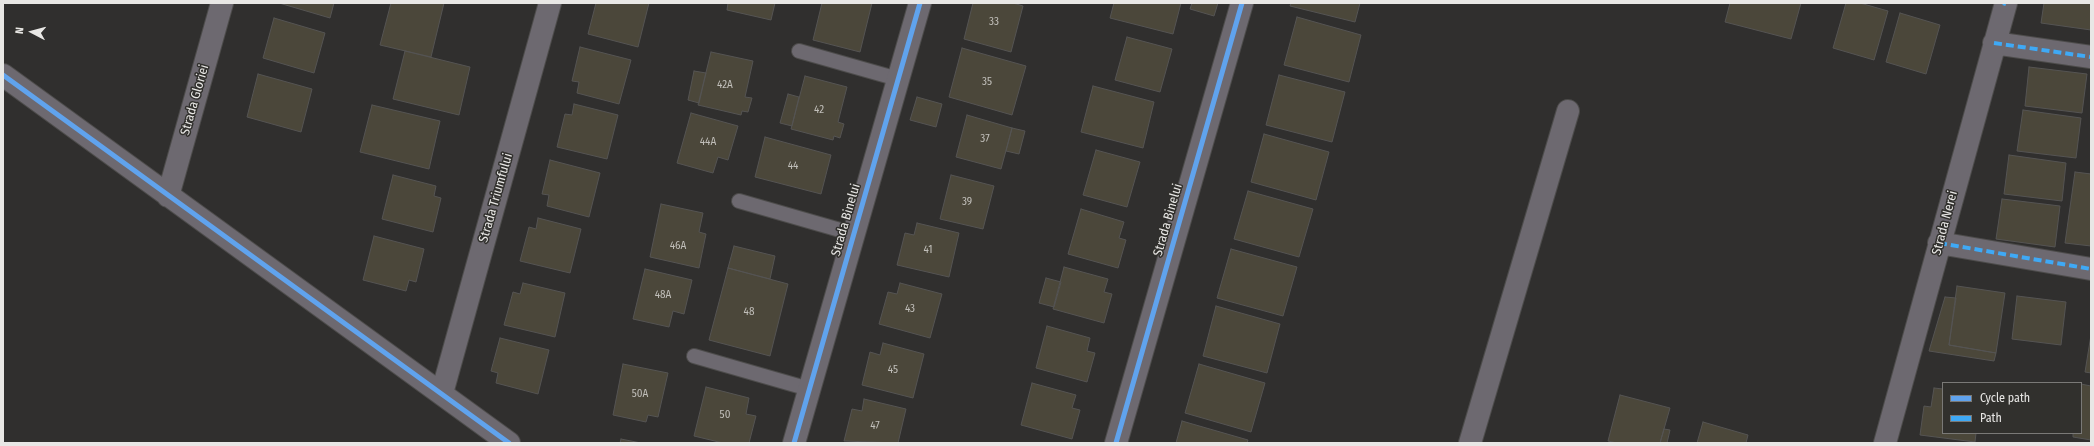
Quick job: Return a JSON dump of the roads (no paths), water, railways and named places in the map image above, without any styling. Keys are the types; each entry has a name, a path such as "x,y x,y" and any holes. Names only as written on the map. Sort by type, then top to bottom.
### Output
{"street":[{"name":"Strada Gloriei","path":"168,196 222,3"},
{"name":"Strada Triumfului","path":"442,393 550,3"},
{"name":"Strada Binelui","path":"794,443 920,3"},
{"name":"Strada Binelui","path":"1116,443 1242,3"},
{"name":"Strada Nerei","path":"1885,443 2005,3"},
{"path":"1994,43 2091,57"},
{"path":"3,75 442,393 508,443"},
{"path":"1470,443 1568,111"},
{"path":"1939,243 2091,269"}],"lane":[{"path":"799,51 898,79"},
{"name":"Strada Binelui","path":"739,201 854,234"},
{"path":"694,356 809,389"}]}
